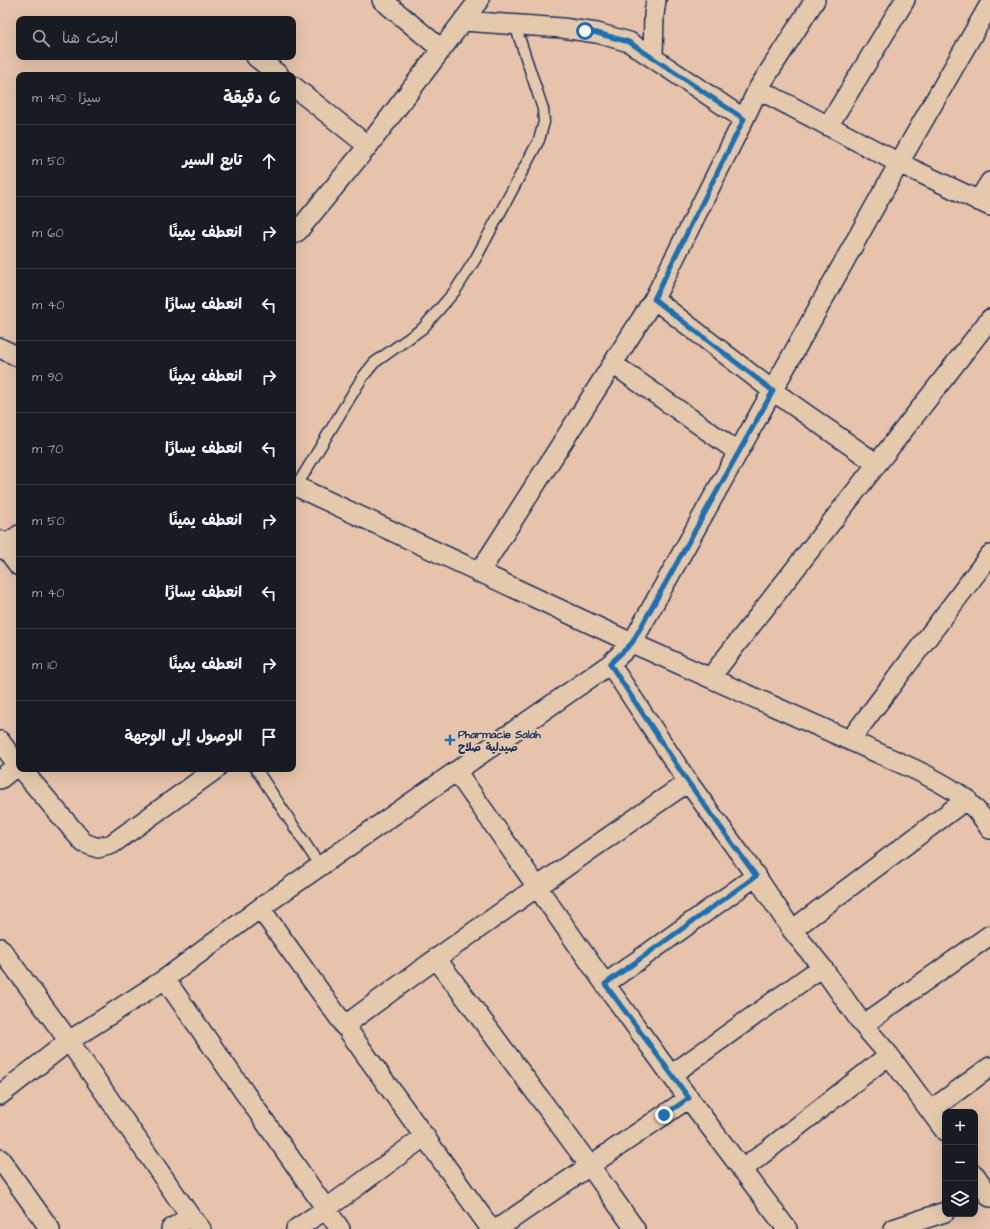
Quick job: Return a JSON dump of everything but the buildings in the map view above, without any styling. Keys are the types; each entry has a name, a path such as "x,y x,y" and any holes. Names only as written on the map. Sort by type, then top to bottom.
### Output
{"street":[{"path":"382,0 441,49"},
{"path":"296,232 368,146 480,0"},
{"path":"479,573 654,299 758,89 815,0"},
{"path":"828,126 905,0"},
{"path":"0,1095 69,1041 166,980 260,908 610,664 632,643 899,163 990,4"},
{"path":"653,58 658,5"},
{"path":"463,21 562,28 597,33 629,42 744,119"},
{"path":"260,60 275,72"},
{"path":"296,88 368,146"},
{"path":"758,89 899,163 984,204 990,182"},
{"path":"654,299 773,391 877,464"},
{"path":"710,678 990,319"},
{"path":"0,348 16,356"},
{"path":"613,364 738,452"},
{"path":"296,490 916,770 945,784 966,799 988,818"},
{"path":"6,542 16,560"},
{"path":"850,740 990,555"},
{"path":"610,664 688,782 756,876 792,930 822,967 863,1025 889,1055 942,1126"},
{"path":"0,740 16,762"},
{"path":"0,779 16,768"},
{"path":"456,771 605,984 671,1075 787,1229"},
{"path":"24,772 84,843 98,848 112,844 212,772"},
{"path":"344,1026 537,886 688,782"},
{"path":"792,930 966,799"},
{"path":"605,984 756,876"},
{"path":"260,908 491,1229"},
{"path":"863,1025 990,935"},
{"path":"0,948 69,1041 196,1222 171,1229"},
{"path":"436,958 635,1229"},
{"path":"671,1075 822,967"},
{"path":"166,980 340,1229"},
{"path":"742,1170 889,1055"},
{"path":"931,1110 990,1067"},
{"path":"497,1229 689,1098"},
{"path":"296,1229 326,1209 424,1136"},
{"path":"0,1158 50,1229"},
{"path":"978,1180 990,1198 978,1202"},
{"path":"893,1229 942,1213"}],"lane":[{"path":"296,486 362,378 374,363 423,328 455,291 476,258 538,140 544,122 543,109 515,25"},
{"path":"258,772 320,866"}],"place":[{"name":"Pharmacie Salah صيدلية صلاح","path":"450,740"}],"route":[{"path":"585,31 629,42 744,119 654,299 773,391 632,643 610,664 688,782 756,876 605,984 689,1098 664,1115"}]}
